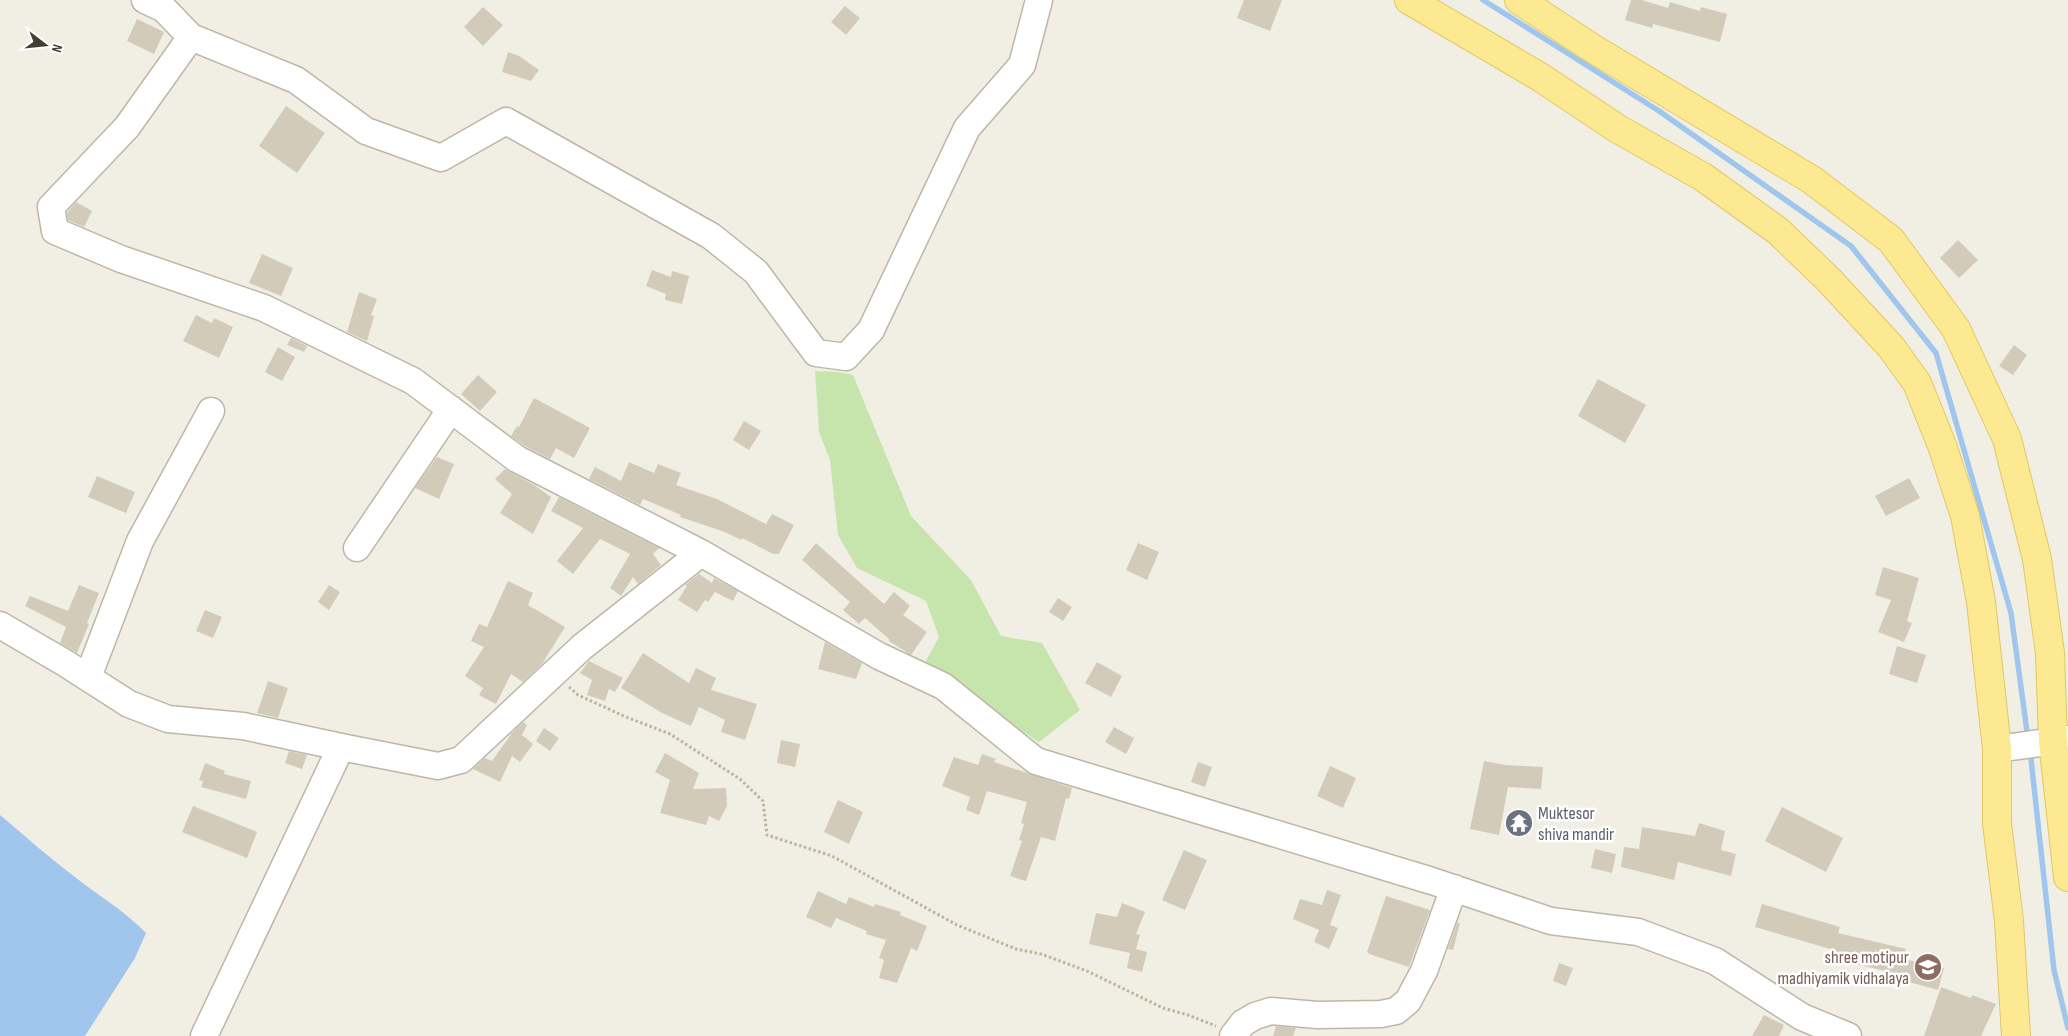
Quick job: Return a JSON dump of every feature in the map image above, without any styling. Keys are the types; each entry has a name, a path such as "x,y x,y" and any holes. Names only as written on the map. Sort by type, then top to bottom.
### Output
{"main road":[{"path":"1408,0 1540,77 1618,129 1703,176 1778,231 1828,279 1891,347 1917,382 1943,448 1965,516 2005,748 1997,823 2009,921 2016,1036"},
{"path":"1519,0 1592,48 1820,186 1891,240 1956,328 2007,439 2037,559 2050,653 2054,741 2068,877"}],"street":[{"path":"145,0 164,9 191,37 296,80 366,131 441,158 506,121 711,236 756,272 816,352 846,356 871,330 967,128 1022,65 1039,0"},
{"path":"191,37 127,126 51,206 55,231 121,259 264,308 413,381 517,458 701,553 880,656 943,686 1036,761 1454,888 1551,921 1638,932 1715,961 1802,1017 1848,1036"},
{"path":"357,548 451,409"},
{"path":"88,677 140,541 211,411"},
{"path":"0,625 88,677 128,704 168,719 242,726 438,766 461,760 582,647 701,553"},
{"path":"2005,748 2054,741"},
{"path":"204,1036 341,747"},
{"path":"1235,1034 1243,1023 1256,1016 1271,1012 1317,1015 1381,1014 1396,1011 1408,1001 1424,971 1454,888"}],"path":[{"path":"552,674 578,695 626,717 670,734 740,779 763,802 767,835 832,856 958,925 1016,949 1041,954 1087,972 1163,1008 1188,1015 1235,1034"}],"green space":[{"path":"815,371 853,375 911,516 971,580 1001,636 1042,643 1080,710 1039,742 975,700 921,670 939,637 926,601 857,568 838,535 830,460 819,432"}],"water":[{"path":"0,815 62,867 129,917 146,933 135,958 85,1036 0,1036"}],"building":[{"path":"1244,0 1282,0 1270,31 1237,18"},
{"path":"1631,0 1642,0 1668,8 1670,2 1700,11 1701,7 1727,14 1720,42 1653,24 1652,28 1625,20"},
{"path":"845,6 860,18 846,35 831,22"},
{"path":"483,7 503,25 483,46 464,27"},
{"path":"137,19 164,32 154,54 127,41"},
{"path":"508,52 519,56 539,70 531,81 502,72"},
{"path":"286,106 325,133 297,173 259,146"},
{"path":"76,202 92,211 84,227 68,220 67,213"},
{"path":"1958,240 1978,260 1959,278 1940,258"},
{"path":"262,254 293,268 281,296 249,283"},
{"path":"652,270 671,277 672,271 689,276 682,304 665,300 666,294 646,286"},
{"path":"359,292 377,299 371,315 374,316 367,341 347,332"},
{"path":"196,315 212,323 214,318 233,327 219,358 183,341"},
{"path":"291,338 307,346 304,352 287,345"},
{"path":"2014,345 2027,355 2013,375 1999,366"},
{"path":"278,347 295,357 282,381 265,372"},
{"path":"478,375 497,392 480,411 461,394"},
{"path":"1598,379 1646,405 1625,443 1578,416"},
{"path":"534,398 590,428 574,458 556,448 550,459 525,446 511,436 517,426 519,427"},
{"path":"744,421 761,431 749,450 733,440"},
{"path":"437,457 454,464 439,499 415,488"},
{"path":"629,462 654,473 658,464 681,473 676,485 717,499 766,524 772,514 794,525 779,554 773,554 742,538 741,540 725,532 680,517 681,515 643,499 640,505 589,479 595,467 621,481"},
{"path":"505,469 551,497 533,534 500,513 512,494 495,479"},
{"path":"97,476 135,492 126,513 88,497"},
{"path":"1909,478 1920,498 1886,516 1875,496"},
{"path":"559,497 659,548 653,554 661,565 638,584 633,577 621,596 610,588 630,554 600,539 573,574 557,561 583,528 551,511"},
{"path":"816,543 884,604 894,592 910,606 903,615 927,632 911,655 889,641 865,618 859,624 843,610 850,602 802,560"},
{"path":"1138,543 1159,552 1147,580 1126,570"},
{"path":"1883,567 1919,578 1907,621 1912,623 1904,642 1878,632 1891,600 1875,595"},
{"path":"699,574 712,583 714,578 738,591 733,601 715,592 708,602 705,600 697,612 678,600 687,586 685,585"},
{"path":"508,581 533,593 528,605 565,627 542,664 523,682 511,674 496,704 479,695 483,688 465,676 484,647 471,641 479,624 487,627"},
{"path":"79,585 99,593 77,653 60,643 66,627 25,606 30,596 68,611"},
{"path":"329,585 340,592 329,610 318,602"},
{"path":"1058,598 1072,607 1063,621 1049,612"},
{"path":"205,610 222,617 213,638 196,631"},
{"path":"825,642 862,663 856,679 818,669"},
{"path":"1897,646 1926,655 1917,683 1889,674"},
{"path":"643,653 689,683 696,668 716,678 711,690 757,704 745,740 721,732 725,720 699,707 691,726 662,713 621,688"},
{"path":"589,661 623,678 615,692 609,689 605,701 587,695 592,680 580,673"},
{"path":"1097,662 1122,676 1111,697 1085,683"},
{"path":"268,681 288,688 278,718 257,713"},
{"path":"523,722 527,725 522,735 533,744 520,762 512,756 500,782 473,769 485,758 492,761 512,733"},
{"path":"1114,727 1134,738 1126,754 1105,742"},
{"path":"544,728 559,738 550,751 536,741"},
{"path":"781,740 800,744 795,767 777,763"},
{"path":"289,751 307,755 302,769 285,763"},
{"path":"665,753 699,773 693,789 726,788 727,806 719,821 709,816 706,825 660,813 670,780 655,772"},
{"path":"982,754 996,759 994,762 1072,788 1069,799 1066,798 1055,841 1041,837 1026,881 1010,876 1022,841 1019,840 1024,824 1021,823 1027,802 987,791 979,815 966,810 970,797 942,786 954,757 978,765"},
{"path":"1484,761 1506,765 1543,767 1541,789 1508,787 1499,835 1470,829"},
{"path":"1198,762 1212,767 1205,787 1191,782"},
{"path":"205,763 225,771 224,774 251,781 246,799 201,787 203,781 199,780"},
{"path":"1330,766 1356,778 1343,808 1317,796"},
{"path":"838,800 863,812 849,844 824,832"},
{"path":"193,806 257,832 247,858 182,832"},
{"path":"1782,807 1843,838 1826,872 1765,841"},
{"path":"1699,823 1725,831 1721,850 1736,854 1731,876 1678,862 1674,880 1621,867 1624,847 1639,849 1642,827 1695,836"},
{"path":"1595,849 1616,854 1612,873 1591,868"},
{"path":"1184,850 1207,860 1185,910 1162,900"},
{"path":"1327,890 1341,895 1330,925 1338,928 1329,949 1314,942 1319,930 1293,919 1300,899 1322,905"},
{"path":"818,891 846,904 849,897 874,907 875,904 901,912 900,915 927,926 917,951 911,948 897,983 879,978 884,960 879,958 886,940 866,934 867,931 836,918 831,928 806,917"},
{"path":"1386,896 1430,910 1409,967 1367,952"},
{"path":"1122,903 1145,912 1136,934 1140,935 1136,949 1147,952 1142,972 1127,968 1130,953 1089,944 1096,913 1117,917"},
{"path":"1762,904 1840,927 1838,933 1906,949 1904,959 1944,968 1938,990 1909,982 1910,977 1835,959 1837,951 1755,927"},
{"path":"1457,923 1460,923 1453,950 1448,949"},
{"path":"1559,963 1573,968 1566,986 1553,981"},
{"path":"1941,987 1971,998 1972,995 1996,1004 1981,1036 1924,1036"},
{"path":"1764,1015 1784,1025 1779,1036 1752,1036"},
{"path":"1276,1026 1296,1028 1293,1036 1273,1036"}],"waterway":[{"path":"1483,0 1659,111 1851,246 1936,353 2011,613 2028,739"},
{"path":"2030,750 2054,970 2068,1028"}],"place":[{"name":"Muktesor shiva mandir","path":"1519,823"},
{"name":"shree motipur madhiyamik vidhalaya","path":"1928,967"}]}
